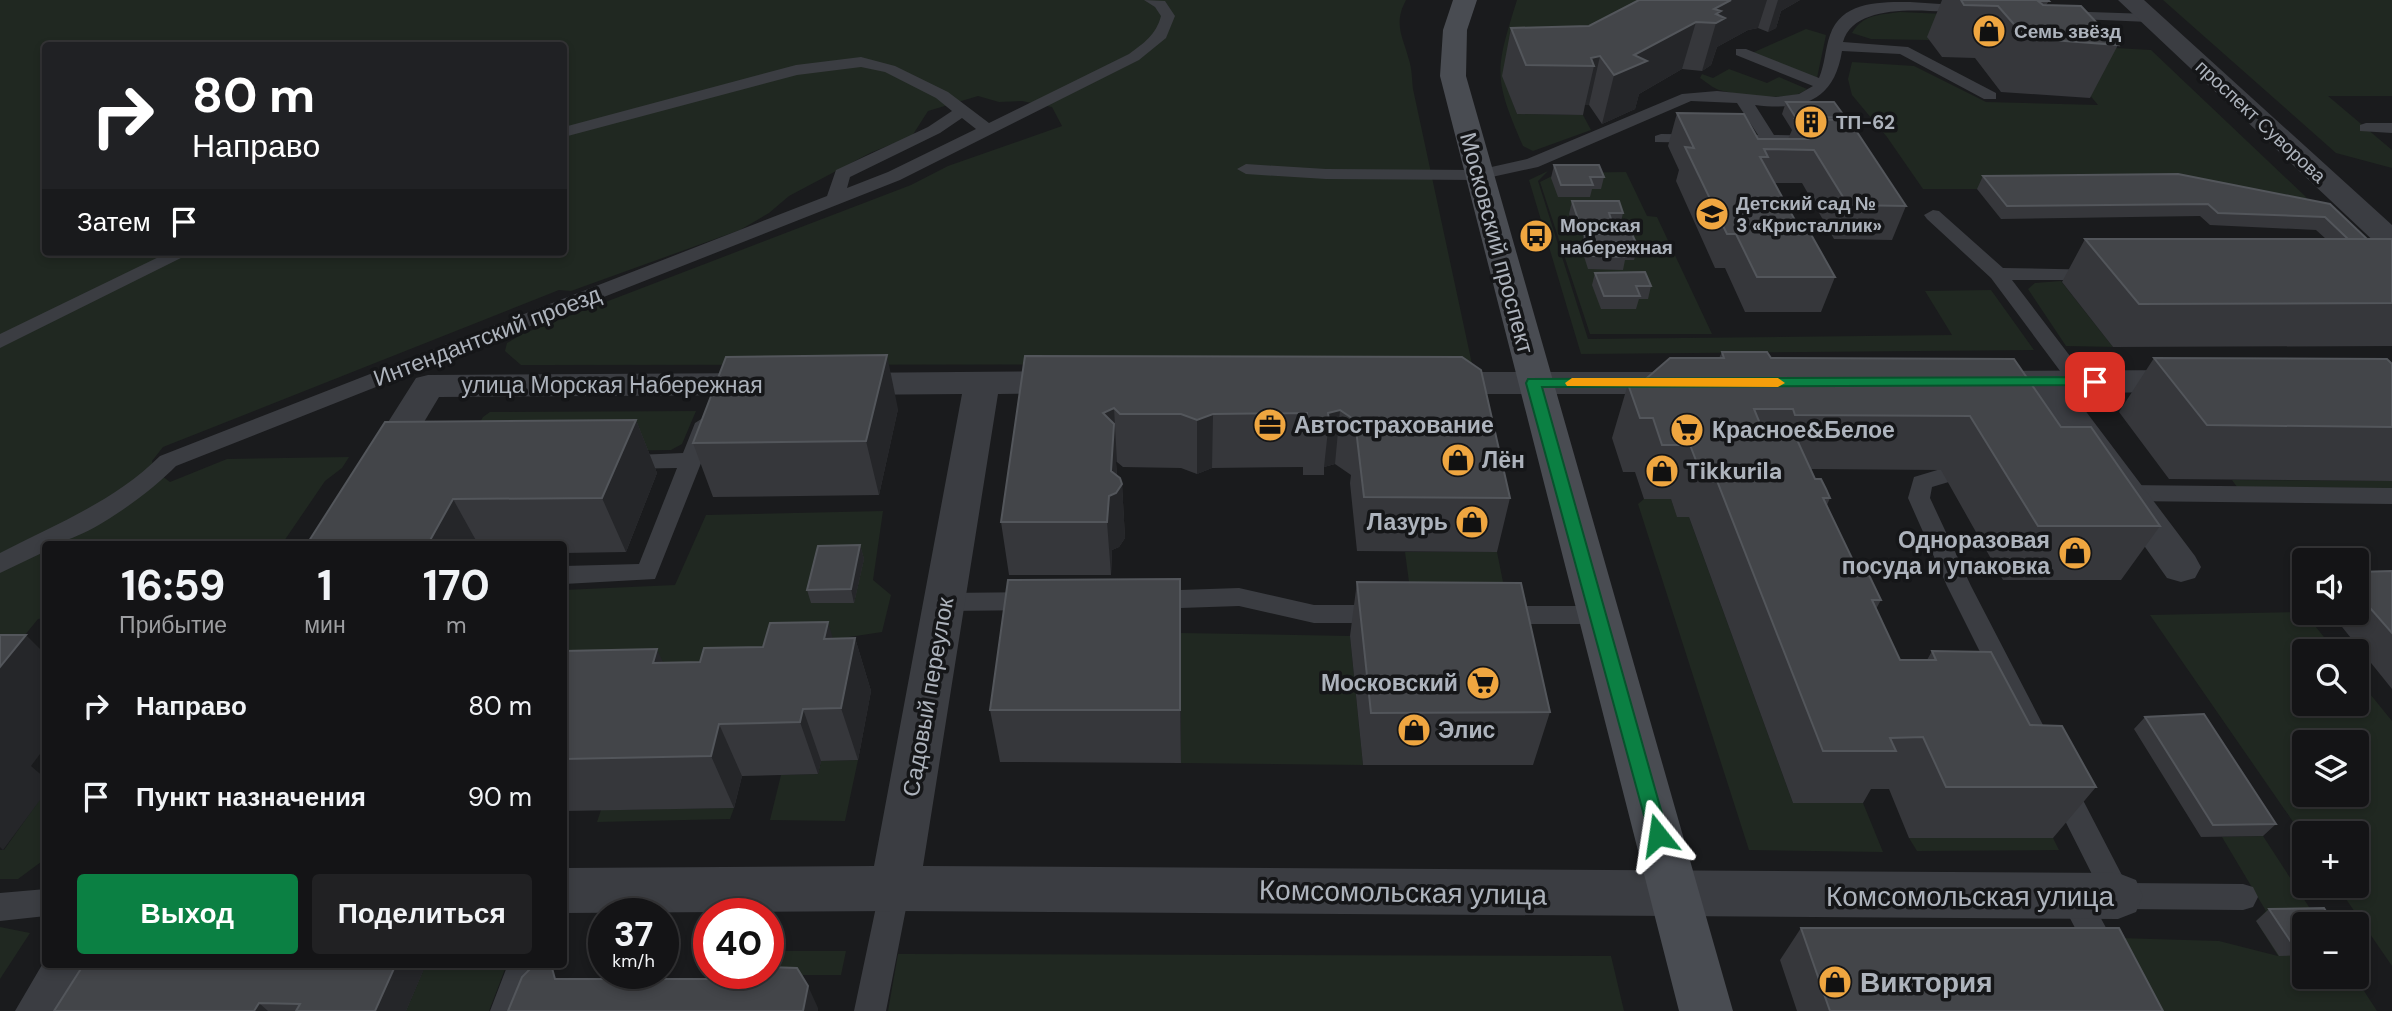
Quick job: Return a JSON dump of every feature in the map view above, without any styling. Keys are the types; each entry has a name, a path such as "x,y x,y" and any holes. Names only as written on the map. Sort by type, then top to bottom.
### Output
{"street":[{"name":"Московский проспект","path":"1465,0 1455,30 1453,76 1706,1011"},
{"name":"проспект Суворова","path":"2139,9 2392,241"},
{"path":"333,541 423,374"},
{"name":"улица Морская Набережная","path":"423,374 720,384 1111,382"},
{"path":"1951,382 2219,381"},
{"path":"2063,382 2109,480 2181,567"},
{"name":"Садовый переулок","path":"895,888 982,383"},
{"path":"1403,383 1719,383"},
{"name":"Комсомольская улица","path":"567,891 895,888 2096,896"},
{"path":"42,1011 69,968"}],"lane":[{"name":"Интендантский проезд","path":"43,541 127,496 154,477 168,461 423,374 894,176 985,128 1134,57 1159,39 1167,27 1168,16 1158,1"},
{"path":"1246,169 1326,174 1478,175 1532,163 1688,97 1708,93 1777,102 1804,98 1824,86 1833,68 1841,25 1854,13 1874,8 1986,11"},
{"path":"2041,14 2139,9"},
{"path":"1724,62 1759,43"},
{"path":"1835,46 1903,50 1990,96"},
{"path":"1741,52 1824,86"},
{"path":"567,131 796,70 861,62 890,69 942,95 985,128"},
{"path":"1742,98 1769,139"},
{"path":"835,200 842,174 934,130 963,111"},
{"path":"2366,128 2392,128"},
{"path":"1661,139 1831,140"},
{"path":"1933,215 1998,274 2063,382"},
{"path":"0,342 176,256"},
{"path":"1998,274 2122,274"},
{"path":"567,575 647,573 720,384"},
{"path":"595,462 692,460"},
{"path":"1944,476 1922,482 1919,498 2096,896 2104,947 2135,1011"},
{"path":"2109,480 2392,496"},
{"name":"Интендантский проезд","path":"0,564 42,542"},
{"path":"1127,601 1239,597 1314,614 1407,615"},
{"path":"944,602 1062,601"},
{"path":"1476,615 1597,615"},
{"name":"Садовый переулок","path":"870,1011 895,888"},
{"name":"Комсомольская улица","path":"2096,896 2242,897"},
{"path":"0,906 42,902"},
{"path":"506,1011 522,968"}],"shaded area":[{"path":"0,0 1406,0 1400,16 1400,30 1410,63 1413,89 1472,364 521,365 505,351 507,343 522,334 911,185 948,166 1062,126 1052,107 1022,101 999,102 978,96 928,111 912,136 870,153 789,196 769,213 740,230 571,291 559,290 163,447 152,461 154,470 170,482 227,459 349,457 342,468 325,481 284,541 42,541 42,618 38,619 11,652 0,652"},
{"path":"1517,0 1709,0 1503,76 1517,114 1583,115 1591,130 1533,151 1523,146 1502,88 1501,59"},
{"path":"2163,0 2392,0 2392,96 2328,96 2392,150 2392,168 2336,153"},
{"path":"1900,12 1966,15 1928,37 1929,40 1871,39 1852,33 1867,19"},
{"path":"1806,29 1826,35 1817,78 1752,53"},
{"path":"2115,48 2151,50 2305,196 2321,216 1977,189 1923,189 1887,137 1852,95 1848,79 1852,62 1914,66 1986,102 2098,105 2058,57"},
{"path":"1729,69 1767,83 1779,77 1807,89 1790,96 1751,96 1719,90 1700,78 1702,74 1713,78"},
{"path":"1548,171 1538,181 1588,339 1952,335 1925,291 1991,290 2034,350 1581,354 1529,180"},
{"path":"1626,172 1647,216 1657,217 1712,334 1590,334 1540,182 1558,173"},
{"path":"2061,281 2113,347 2066,346 2028,289 2035,283"},
{"path":"696,411 682,444 671,450 599,451 449,475 483,417 490,412"},
{"path":"2232,480 2392,481 2392,488 2237,487"},
{"path":"1644,499 1671,499 1677,516 1689,517 1793,803 1863,803 1883,852 1749,850 1638,504"},
{"path":"883,511 873,580 891,595 882,632 790,646 567,714 567,590 675,585 706,515"},
{"path":"1405,552 1497,552 1505,592 1411,597"},
{"path":"2292,612 2292,625 2314,625 2325,639 2292,639 2292,716 2369,716 2369,693 2392,721 2392,966 2369,933 2369,912 2355,912 2345,898 2369,898 2369,821 2293,821 2150,615"},
{"path":"1180,633 1350,636 1363,765 1181,763"},
{"path":"858,760 845,821 770,820 781,775 818,774 821,761"},
{"path":"42,796 42,861 18,879 0,879 0,850 4,850"},
{"path":"734,808 730,819 597,822 601,810"},
{"path":"2263,836 2292,881 2292,898 2303,898 2312,912 2292,912 2292,989 2363,989 2377,1011 2155,1011 2119,938 2219,941 2278,956 2256,921 2266,911 2222,837"},
{"path":"1909,838 2053,838 2059,850 1917,851"},
{"path":"0,927 30,933 0,979"},
{"path":"784,951 846,951 841,975 784,975"},
{"path":"898,954 1611,956 1624,1011 888,1011"},
{"path":"424,968 505,968 489,1011 406,1011"}],"building":[{"path":"1639,0 1731,0 1714,9 1721,11 1716,14 1725,18 1716,23 1696,22 1634,55 1647,61 1614,75 1600,56 1591,58 1594,66 1526,65 1511,28 1589,26"},
{"path":"1961,0 2048,0 2038,1 2043,5 2081,6 2118,45 2026,38 1998,6 1964,5"},
{"path":"1786,102 1834,102 1845,117 1796,118"},
{"path":"1677,113 1744,114 1758,139 1808,139 1795,119 1849,120 1906,206 1848,205 1814,150 1764,149 1768,157 1760,157 1796,222 1804,222 1835,277 1757,277 1736,234 1727,234 1685,147 1694,148"},
{"path":"1554,165 1599,165 1604,177 1590,177 1593,185 1561,185"},
{"path":"2178,174 2330,204 2367,239 2348,239 2325,217 2218,213 2208,204 2007,206 1983,176"},
{"path":"1572,201 1619,201 1623,213 1609,213 1612,222 1579,222"},
{"path":"1584,234 1632,234 1638,247 1623,248 1626,257 1592,256"},
{"path":"2085,239 2392,239 2392,303 2139,304"},
{"path":"1645,272 1651,286 1636,286 1640,296 1604,296 1595,273"},
{"path":"1722,352 1767,352 1771,358 2014,359 2061,427 2091,427 2160,526 2038,526 1970,416 1795,415 1793,409 1754,409 1763,431 1793,431 1815,479 1821,479 1830,498 1823,498 1860,575 1869,575 1881,600 1872,600 1900,660 1936,660 1932,651 1991,652 2030,725 2062,726 2096,787 1946,787 1923,737 1890,738 1896,751 1823,751 1710,463 1697,463 1690,445 1662,445 1653,418 1640,418 1628,384 1640,384 1670,358 1724,358"},
{"path":"887,355 866,441 693,443 726,357"},
{"path":"1025,356 1462,357 1481,370 1510,498 1364,497 1356,429 1362,425 1340,410 1328,413 1329,421 1307,421 1307,413 1213,414 1197,420 1181,414 1120,414 1114,408 1103,413 1114,424 1111,471 1120,478 1122,484 1116,493 1109,496 1107,522 1001,522"},
{"path":"2154,358 2387,359 2392,364 2392,427 2207,425"},
{"path":"636,420 602,498 453,499 430,541 309,541 385,422"},
{"path":"860,545 851,589 807,590 818,546"},
{"path":"2392,571 2392,633 2369,607 2369,572"},
{"path":"1180,579 1180,710 990,710 1008,580"},
{"path":"1357,582 1521,583 1550,712 1371,713"},
{"path":"828,622 824,639 855,638 841,708 803,709 800,722 719,724 711,756 567,759 567,651 657,649 653,663 700,662 704,648 763,647 770,623"},
{"path":"0,635 26,635 0,667"},
{"path":"2204,714 2276,824 2213,825 2145,717"},
{"path":"2324,908 2326,912 2292,912 2292,944 2269,909"},
{"path":"1801,928 2119,928 2163,1011 1830,1011"},
{"path":"81,968 394,968 375,1011 296,1011 300,1004 259,1003 254,1011 54,1011"},
{"path":"552,968 555,979 588,979 588,989 679,989 679,979 693,979 693,989 784,989 784,968 797,968 808,986 803,1011 508,1011 522,977 530,969"}],"slow traffic":[{"path":"1572,383 1778,383"}],"place":[{"name":"Семь звёзд","path":"1989,31"},
{"name":"ТП-62","path":"1811,122"},
{"name":"Детский сад № 3 «Кристаллик»","path":"1712,214"},
{"name":"Морская набережная","path":"1536,236"},
{"name":"Автострахование","path":"1270,425"},
{"name":"Красное&Белое","path":"1687,430"},
{"name":"Лён","path":"1458,460"},
{"name":"Tikkurila","path":"1662,471"},
{"name":"Лазурь","path":"1472,522"},
{"name":"Одноразовая посуда и упаковка","path":"2075,553"},
{"name":"Московский","path":"1483,683"},
{"name":"Элис","path":"1414,730"},
{"name":"Виктория","path":"1835,982"}],"route":[{"path":"1658,835 1534,383 2095,382"}]}
